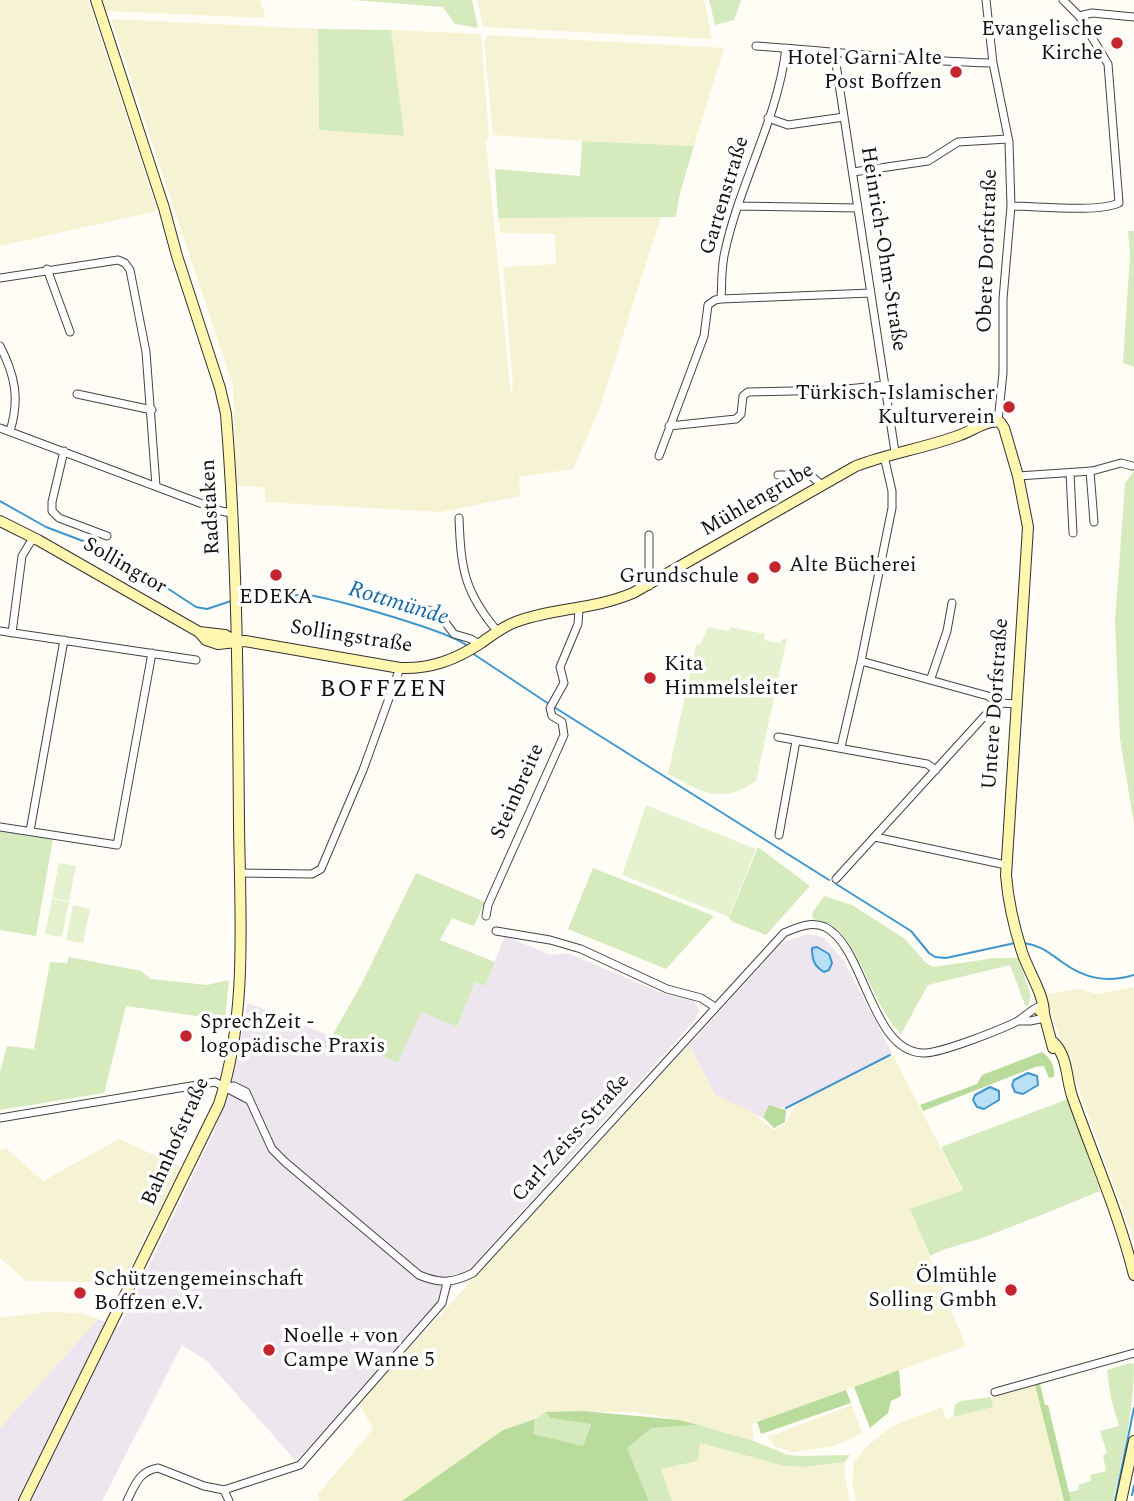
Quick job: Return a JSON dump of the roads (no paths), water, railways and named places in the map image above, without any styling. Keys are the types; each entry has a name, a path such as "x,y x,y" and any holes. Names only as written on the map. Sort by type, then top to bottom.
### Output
{"main road":[{"name":"Radstaken","path":"96,0 226,414 237,642"},
{"name":"Mühlengrube","path":"532,617 617,600 649,586 856,466 1000,422"},
{"name":"Untere Dorfstraße","path":"1000,422 1018,476 1028,527 1006,866 1011,909 1034,985 1033,992 1053,1042 1059,1047 1064,1059 1066,1078 1113,1207 1134,1275"},
{"name":"Sollingtor","path":"0,519 22,527 32,537 199,632 206,640 228,645 237,642"},
{"path":"212,633 230,623 236,604"},
{"name":"Sollingstraße","path":"237,642 400,668 432,667 473,648 512,623 532,617"},
{"name":"Sollingtor","path":"199,632 229,636 237,642"},
{"name":"Bahnhofstraße","path":"24,1501 207,1131 224,1087 237,1026 240,961 237,642"},
{"path":"1121,1501 1134,1441"}],"street":[{"name":"Obere Dorfstraße","path":"986,0 993,64 1008,139 1011,206 1003,299 1000,422"},
{"path":"1011,206 1083,208 1119,203 1108,64 1079,16 1063,0"},
{"path":"1079,16 1092,13 1134,17"},
{"path":"756,46 993,64"},
{"name":"Gartenstraße","path":"659,456 704,336 708,305 721,299 725,251 784,70 786,48"},
{"name":"Heinrich-Ohm-Straße","path":"834,51 885,385 892,491 892,508 841,747"},
{"path":"768,118 788,125 844,117"},
{"path":"853,172 928,161 958,142 1008,139"},
{"path":"738,206 858,208"},
{"path":"0,278 118,260 125,263 130,270 146,352 156,486"},
{"path":"47,269 70,332"},
{"path":"721,299 871,293"},
{"path":"0,346 11,366 17,391 16,412 10,431"},
{"path":"669,426 736,419 741,414 743,396 748,392 838,390 885,385"},
{"path":"77,394 152,410"},
{"path":"0,428 231,513"},
{"path":"64,451 52,511 60,518 107,536"},
{"path":"1018,476 1090,471 1121,463 1132,466"},
{"path":"1090,471 1094,522"},
{"path":"1070,473 1073,533"},
{"path":"778,475 810,475 823,486"},
{"path":"459,518 464,574 474,601 498,632"},
{"path":"649,535 649,586"},
{"path":"12,633 23,556 32,537"},
{"path":"394,600 432,611 454,634 471,639 473,648"},
{"path":"931,678 947,631 952,603"},
{"name":"Steinbreite","path":"486,916 488,905 564,735 562,722 552,716 551,705 564,683 560,667 578,624 579,609"},
{"path":"0,631 196,660"},
{"path":"30,831 64,640"},
{"path":"0,827 117,845 152,653"},
{"path":"861,661 931,678 988,696 999,703 1017,704"},
{"path":"239,873 312,874 321,869 363,770 400,668"},
{"path":"836,879 999,703"},
{"path":"778,737 927,764 936,770"},
{"path":"779,835 796,741"},
{"path":"875,837 1006,866"},
{"name":"Carl-Zeiss-Straße","path":"447,1283 472,1273 784,933 799,927 817,925 825,927 837,936 885,1027 896,1041 907,1049 933,1052 1019,1021"},
{"path":"496,932 550,940 581,949 667,989 701,998 715,1007"},
{"path":"1019,1021 1030,1021 1042,1013"},
{"path":"1019,1021 1026,1014 1042,1013"},
{"path":"0,1118 215,1082 249,1100 272,1149 285,1162 419,1275 432,1281 447,1283 442,1303 300,1465 224,1490 204,1486 158,1468 146,1472 138,1479 127,1501"},
{"path":"996,1392 1134,1353"},
{"path":"224,1490 229,1501"}],"water":[{"path":"817,947 829,954 832,963 829,970 824,972 813,959 812,948"},
{"path":"1028,1073 1037,1076 1038,1085 1023,1094 1015,1092 1012,1085 1014,1080"},
{"path":"990,1087 999,1091 999,1100 984,1109 977,1107 973,1100 975,1095"}],"waterway":[{"name":"Rottmünde","path":"0,501 46,527 112,552 196,607 207,609 231,601"},
{"name":"Rottmünde","path":"240,600 290,595 318,597 416,624 467,646"},
{"name":"Rottmünde","path":"472,653 549,704"},
{"name":"Rottmünde","path":"554,707 829,880"},
{"name":"Rottmünde","path":"836,884 911,931 935,957 946,958 1015,943"},
{"name":"Rottmünde","path":"1024,943 1040,948 1088,976 1115,979 1134,975"},
{"path":"786,1108 890,1055"},
{"path":"1115,1501 1134,1408"},
{"path":"1132,1495 1134,1486"}],"place":[{"name":"Evangelische Kirche","path":"1117,43"},
{"name":"Hotel Garni Alte Post Boffzen","path":"956,72"},
{"name":"Türkisch-Islamischer Kulturverein","path":"1009,407"},
{"name":"Alte Bücherei","path":"775,567"},
{"name":"EDEKA","path":"276,575"},
{"name":"Grundschule","path":"753,578"},
{"name":"Kita Himmelsleiter","path":"650,678"},
{"name":"SprechZeit - logopädische Praxis","path":"186,1036"},
{"name":"Ölmühle Solling Gmbh","path":"1011,1290"},
{"name":"Schützengemeinschaft Boffzen e.V.","path":"80,1293"},
{"name":"Noelle + von Campe Wanne 5","path":"269,1350"}],"district":[{"name":"BOFFZEN","path":"384,691"}]}
